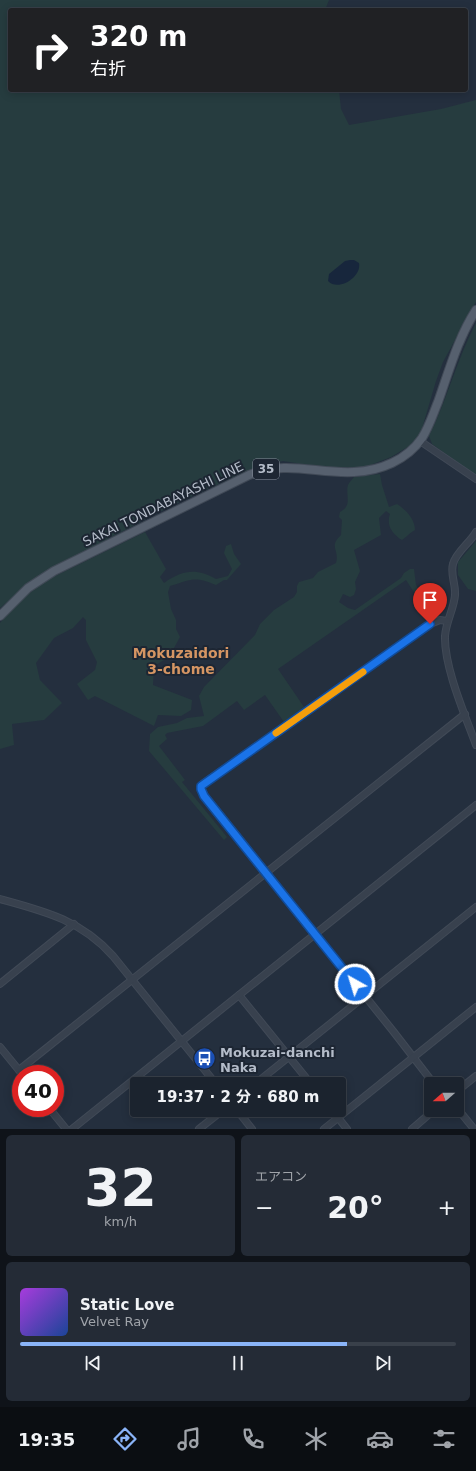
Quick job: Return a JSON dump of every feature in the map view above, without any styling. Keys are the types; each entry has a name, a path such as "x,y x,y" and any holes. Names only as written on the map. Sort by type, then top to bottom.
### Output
{"main road":[{"name":"SAKAI TONDABAYASHI LINE","path":"0,616 28,588 54,571 249,475 264,470 284,467 336,472 364,472 381,468 396,461 414,448 431,421 465,329 476,310"}],"street":[{"path":"420,440 476,479"},
{"path":"476,532 454,560 452,566 455,594 447,621 446,636 446,651 452,677 476,745"},
{"path":"428,1077 204,796 201,786 430,624 440,620 447,621"},
{"path":"29,1065 132,980 465,714"},
{"path":"72,1129 476,806"},
{"path":"0,899 47,912 86,931 100,943 132,980 210,1077"},
{"path":"264,1077 476,907"},
{"path":"0,984 74,924"},
{"path":"239,995 305,1077"},
{"path":"346,1111 476,1007"},
{"path":"0,1047 14,1065"},
{"path":"464,1085 476,1076"},
{"path":"56,1117 66,1129"},
{"path":"199,1129 214,1117"},
{"path":"242,1117 252,1129"},
{"path":"324,1129 338,1117 347,1129"},
{"path":"412,1129 426,1117"},
{"path":"464,1117 474,1129"}],"green space":[{"path":"0,0 329,0 326,8 8,8 8,92 339,92 341,109 349,125 441,109 476,100 476,302 443,362 421,432 411,445 391,457 363,468 322,467 283,461 256,467 173,505 41,574 0,608"},
{"path":"476,323 476,476 432,444 429,436 463,351"},
{"path":"380,474 389,507 397,504 404,509 412,519 415,530 402,540 395,535 391,529 389,525 390,514 386,511 379,518 381,535 354,550 360,571 355,582 356,589 354,595 350,597 343,594 339,602 348,608 355,610 401,578 404,573 410,569 414,569 416,585 432,614 430,617 406,580 278,669 304,707 284,722 265,695 244,710 237,701 203,726 167,733 165,735 167,739 159,746 185,780 182,782 227,837 224,840 149,751 150,734 158,727 177,723 187,718 204,716 199,696 204,687 255,635 260,624 274,610 294,597 297,592 299,582 313,578 318,572 336,563 337,555 335,543 341,535 342,520 339,517 340,512 346,506 348,500 347,489 349,483 354,477"},
{"path":"145,532 166,569 160,577 164,583 177,575 190,572 202,573 216,579 228,576 232,569 224,553 226,546 231,544 234,554 241,564 227,580 224,580 216,585 203,580 193,580 170,586 168,592 171,609 176,620 176,629 180,637 169,657 154,666 153,685 192,700 191,710 181,716 158,715 154,726 95,696 88,700 77,684 95,670 97,662 86,640 86,620 83,617 73,628 54,638 36,663 40,680 62,703 44,720 12,724 14,745 0,749 0,623 19,601 47,580"},
{"path":"476,541 476,591 468,589 458,575 458,562"}],"water":[{"path":"354,260 359,263 357,273 353,278 343,284 337,285 328,281 329,274 345,261"}],"slow traffic":[{"path":"276,733 363,672"}],"place":[{"name":"Mokuzai-danchi Naka","path":"204,1059"}],"district":[{"name":"Mokuzaidori 3-chome","path":"181,662"}],"route":[{"path":"355,984 204,796 201,786 430,624"}]}
